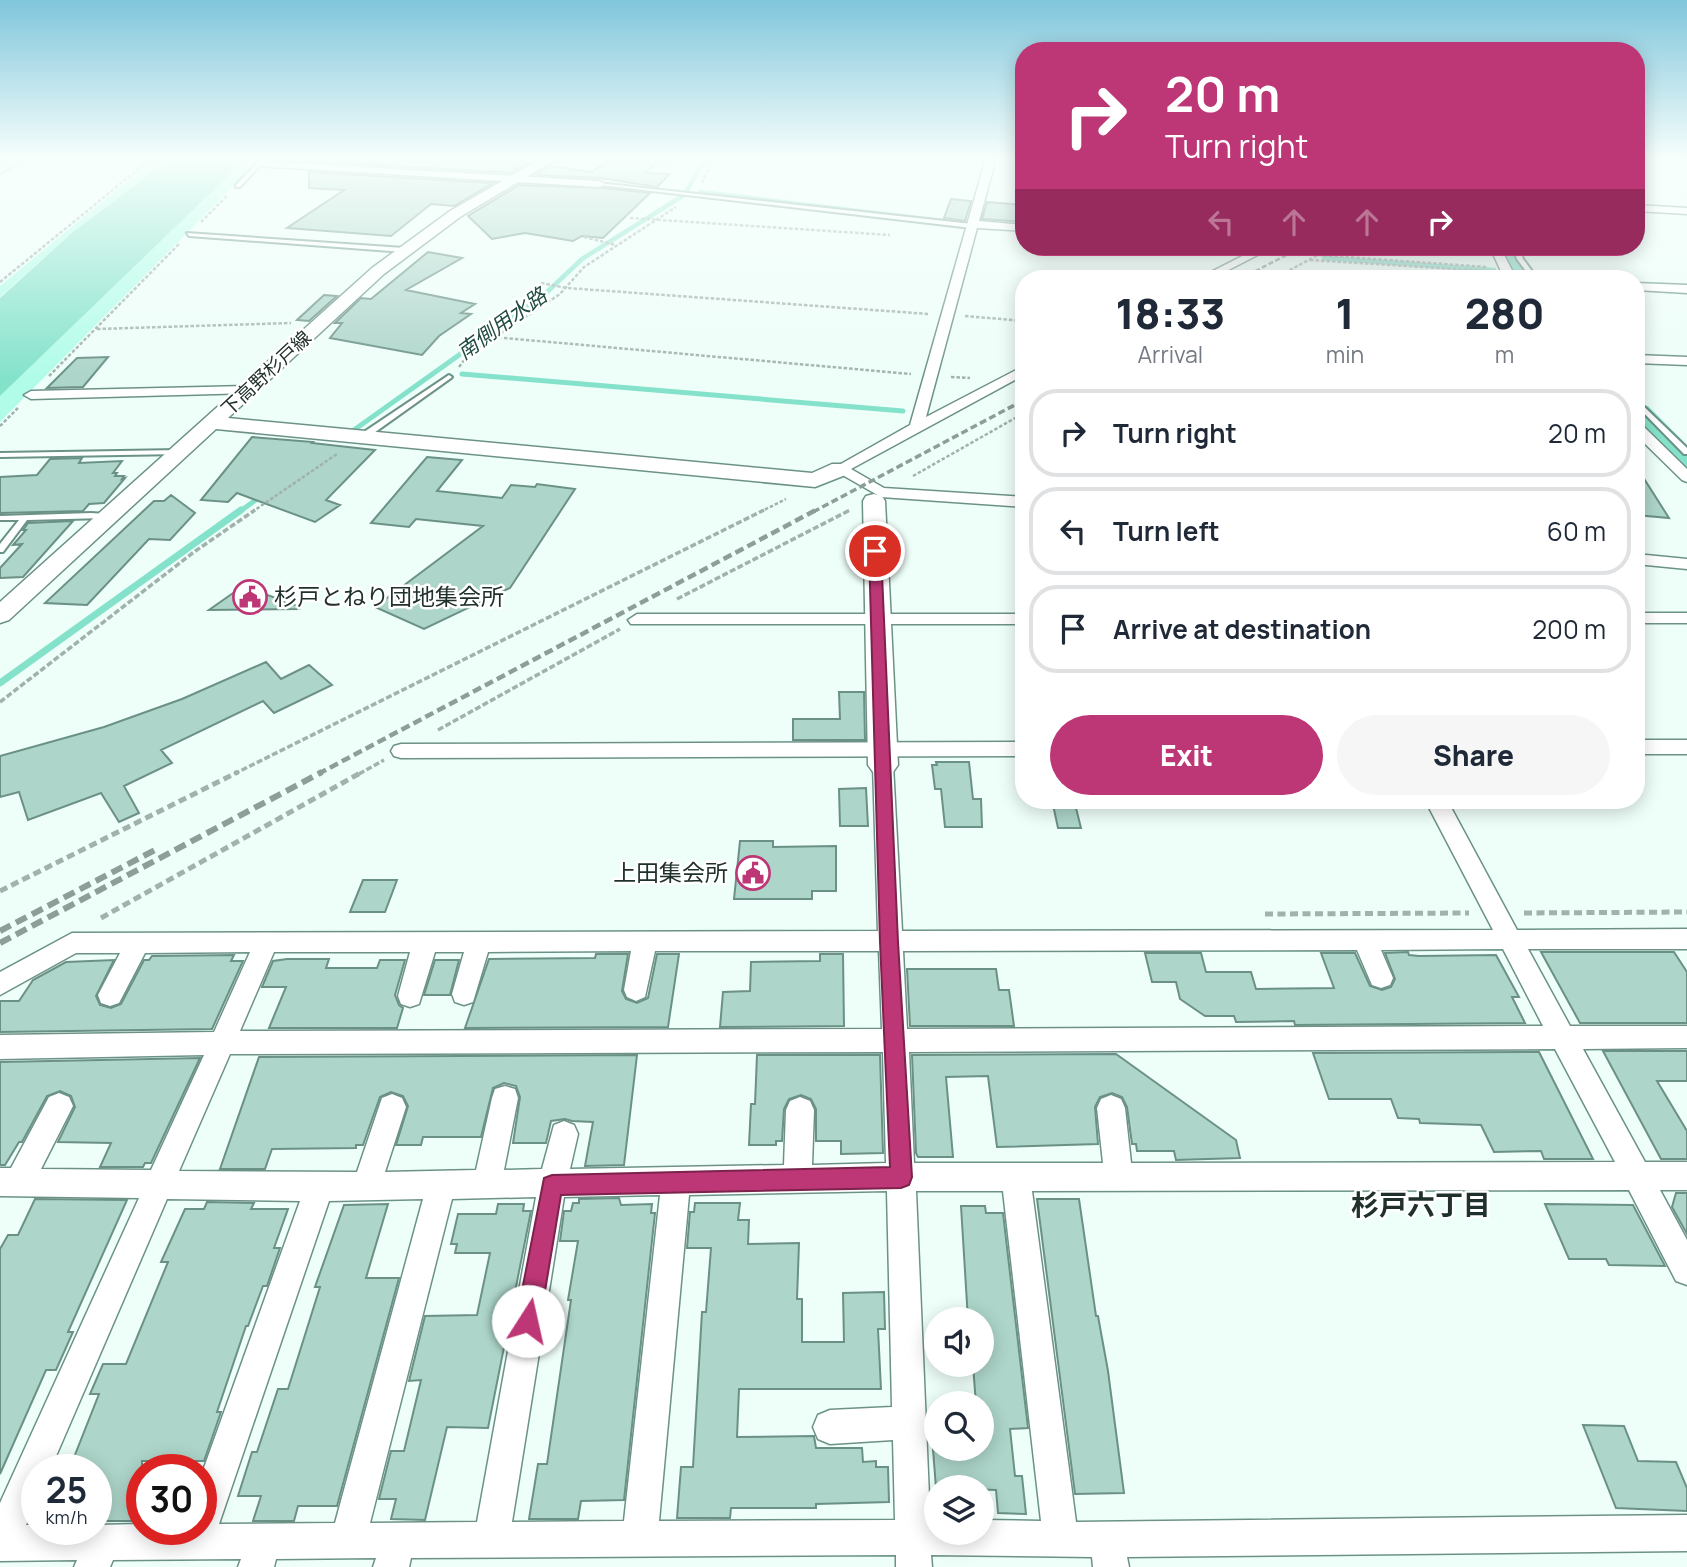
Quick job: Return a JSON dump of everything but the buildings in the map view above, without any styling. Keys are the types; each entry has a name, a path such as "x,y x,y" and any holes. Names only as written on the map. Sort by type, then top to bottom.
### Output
{"main road":[{"name":"下高野杉戸線","path":"0,615 320,323 404,250 431,231"},
{"path":"212,423 815,480 840,469"},
{"path":"882,757 877,619 883,495"}],"street":[{"path":"917,425 970,231"},
{"path":"1221,270 1250,256"},
{"path":"1645,287 1687,289"},
{"path":"1645,360 1687,362"},
{"path":"1015,374 840,469 883,495 1015,502"},
{"path":"31,395 247,390"},
{"path":"1645,417 1652,417"},
{"path":"1645,436 1687,477"},
{"path":"1645,560 1687,564"},
{"path":"1645,618 1687,618"},
{"path":"637,620 1015,619"},
{"path":"1645,747 1687,747"},
{"path":"401,751 882,757 1015,750"},
{"path":"882,757 901,1177 913,1552"},
{"path":"1441,809 1687,1270"},
{"path":"0,984 72,943 1687,939"},
{"path":"1365,940 1381,978"},
{"path":"410,996 425,943"},
{"path":"464,994 479,943"},
{"path":"636,989 645,943"},
{"path":"110,995 137,944"},
{"path":"143,1545 97,1555 0,1543 266,944"},
{"path":"0,1047 1687,1037"},
{"path":"487,1186 505,1098"},
{"path":"7,1185 59,1106"},
{"path":"366,1187 392,1107"},
{"path":"1111,1108 1119,1177"},
{"path":"797,1180 800,1110"},
{"path":"491,1540 552,1185 564,1134"},
{"path":"7,1185 441,1187 901,1177 1687,1176"},
{"path":"1016,1177 1061,1538"},
{"path":"640,1539 677,1182"},
{"path":"217,1481 319,1187"},
{"path":"348,1541 441,1187"},
{"path":"830,1427 909,1423"},
{"path":"217,1539 260,1554 348,1541 395,1554 491,1540 640,1539 913,1552 1061,1538 1109,1554 1687,1533"}],"lane":[{"path":"189,234 404,250"},
{"path":"360,438 449,377"},
{"path":"1645,410 1687,452"},
{"path":"0,455 179,452"},
{"path":"0,518 106,516"},
{"path":"0,550 25,517"}],"path":[{"path":"0,282 62,231"},
{"path":"0,426 192,231"},
{"path":"449,377 468,355 567,288 584,267 614,244 637,231"},
{"path":"832,231 893,235 895,231"},
{"path":"583,237 614,244"},
{"path":"1291,270 1316,256"},
{"path":"1328,256 1476,270"},
{"path":"1310,260 1462,270"},
{"path":"541,284 561,288 1015,320"},
{"path":"97,329 320,323"},
{"path":"493,337 930,376 1003,380"},
{"path":"113,918 99,918 637,620 883,495 1015,418"},
{"path":"0,702 194,552 360,438"},
{"path":"0,891 787,498"},
{"path":"1262,914 1687,912"}],"shaded area":[{"path":"66,231 74,231 0,297 0,286"},
{"path":"171,231 189,231 0,422 0,396"},
{"path":"171,231 0,396 0,298 73,232"}],"waterway":[{"name":"南側用水路","path":"520,312 546,293 582,259 626,231"},
{"path":"1510,256 1518,270"},
{"path":"1324,258 1494,270"},
{"name":"南側用水路","path":"354,430 522,310"},
{"path":"462,374 903,411"},
{"path":"1645,422 1687,465"},
{"name":"南側用水路","path":"239,512 264,494"},
{"name":"南側用水路","path":"0,683 241,510"}],"railway":[{"path":"1257,270 1285,256"},
{"path":"813,512 1015,405"},
{"path":"318,774 816,510"},
{"path":"0,943 322,772"},
{"path":"0,931 155,850"}],"place":[{"name":"杉戸とねり団地集会所","path":"250,597"},
{"name":"上田集会所","path":"753,873"}],"district":[{"name":"杉戸六丁目","path":"1421,1205"}],"route":[{"path":"528,1321 552,1185 901,1177 893,1040 875,551"}]}
